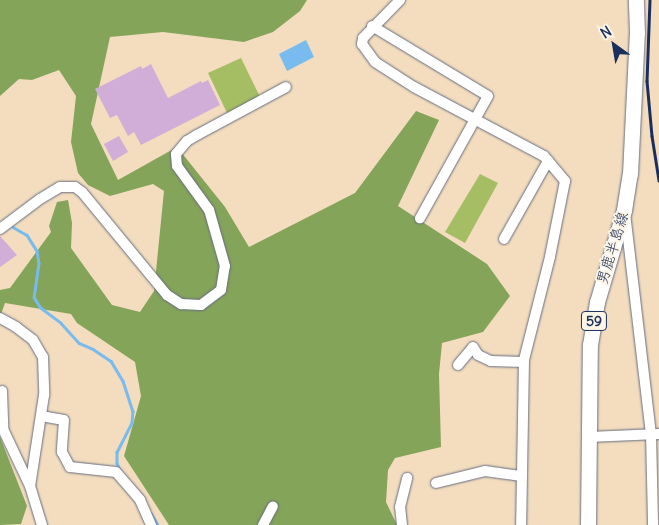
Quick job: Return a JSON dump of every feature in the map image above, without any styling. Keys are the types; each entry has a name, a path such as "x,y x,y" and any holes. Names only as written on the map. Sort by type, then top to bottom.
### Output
{"main road":[{"name":"男鹿半島線","path":"588,525 590,345 604,273 624,210 630,174 636,0"}],"street":[{"path":"400,0 372,26 363,38 362,44 375,62 383,69 476,121 544,156 565,181 550,257 524,362 521,525"},
{"path":"372,26 488,96 476,121 420,218"},
{"path":"0,228 60,187 75,188 89,200 167,295 181,304 202,305 221,290 225,266 209,210 181,172 175,159 176,154 187,141 286,87"},
{"path":"504,239 548,161"},
{"path":"624,210 655,434 653,525"},
{"path":"0,318 33,340 42,357 44,395 30,486"},
{"path":"458,365 473,347 478,355 491,361 524,362"},
{"path":"2,391 3,429 30,486 42,525"},
{"path":"41,416 64,420 62,452 70,468 116,472 140,500 151,525"},
{"path":"588,437 655,434"},
{"path":"436,483 485,471 522,476"},
{"path":"402,525 400,507 407,478"},
{"path":"263,525 273,506"}],"green space":[{"path":"0,0 307,0 300,11 273,32 244,42 163,32 110,37 91,124 118,180 177,147 225,207 249,247 355,193 416,111 439,120 398,206 487,264 510,296 483,332 442,343 439,374 441,447 395,458 388,470 386,502 397,525 169,525 124,456 141,396 135,362 77,323 71,314 5,303 0,317 0,290 10,288 51,232 49,226 57,202 68,200 72,223 71,248 112,305 140,312 154,291 164,191 153,184 110,196 88,185 78,173 71,142 76,96 59,70 32,80 19,79 0,96"},
{"path":"241,58 261,99 228,115 208,73"},
{"path":"480,174 498,183 465,243 445,232"},
{"path":"0,437 27,506 21,524 0,525"}],"water":[{"path":"306,40 314,57 287,71 279,54"}],"building":[{"path":"151,64 168,98 201,81 202,83 208,80 220,105 141,145 134,132 128,136 117,115 110,118 95,89 141,66 142,69"},
{"path":"119,136 128,152 113,161 104,144"},
{"path":"0,236 17,255 0,267"}],"waterway":[{"path":"13,227 27,235 37,251 39,263 34,297 40,307 61,323 79,343 93,349 111,361 123,381 133,411 132,423 117,452 117,463 120,471"},
{"path":"151,513 158,525"}],"railway":[{"path":"650,0 647,81 652,136 659,180"}]}
